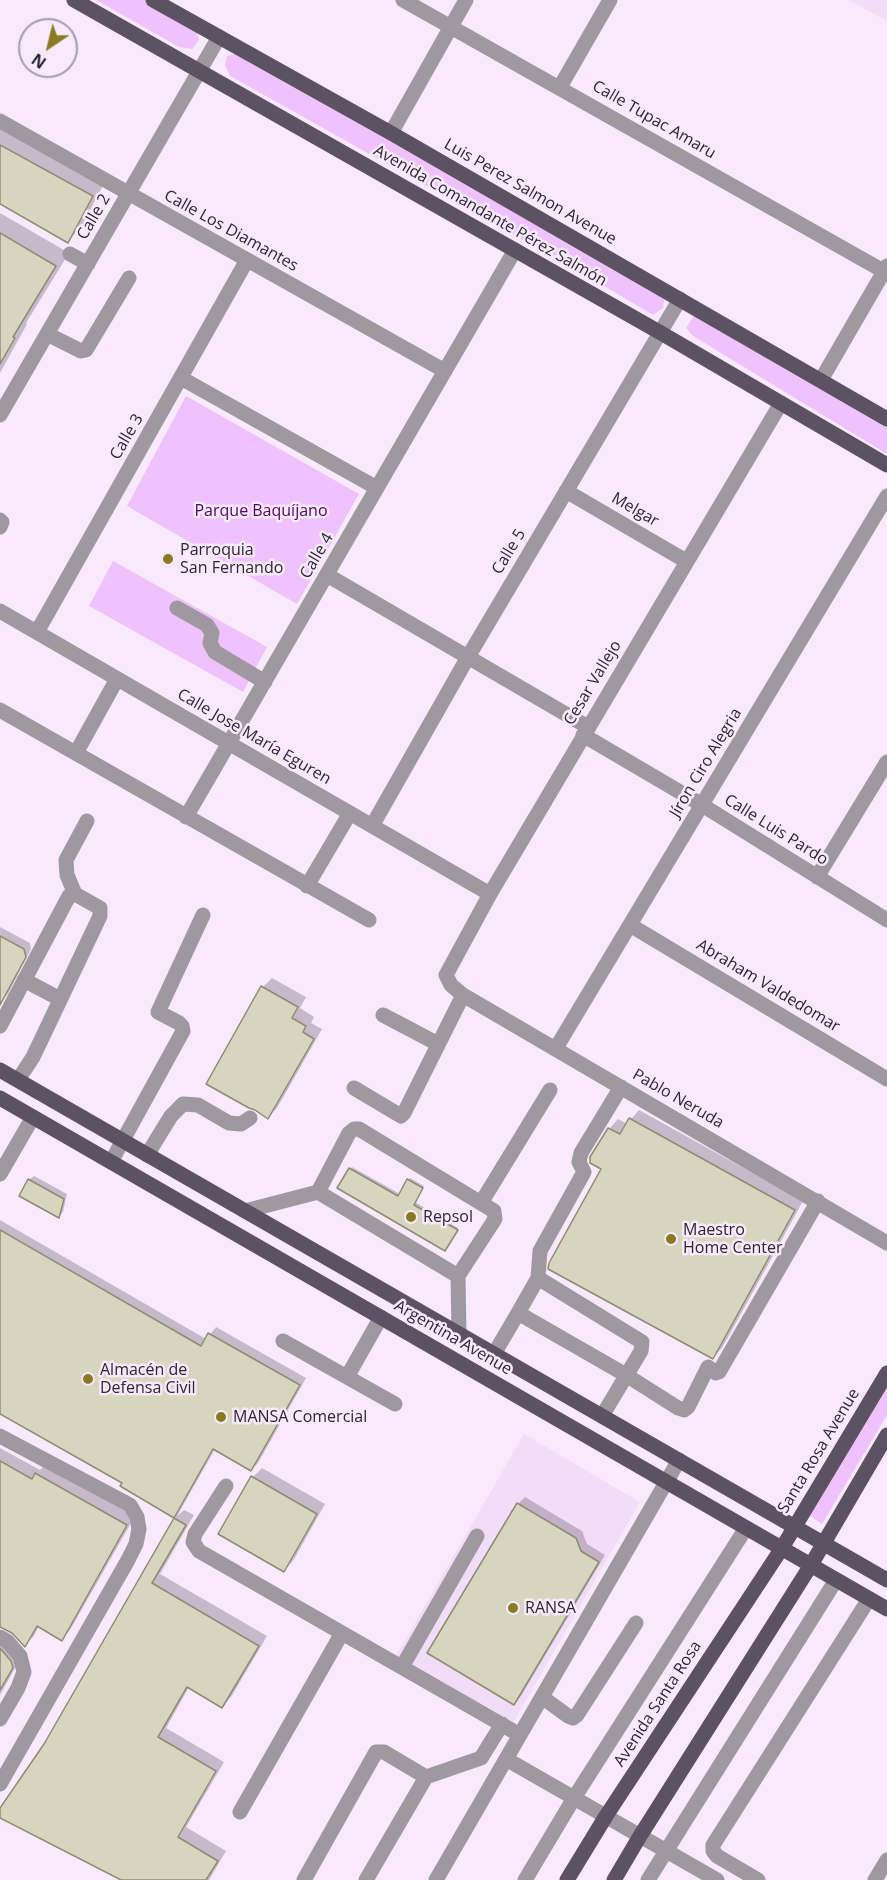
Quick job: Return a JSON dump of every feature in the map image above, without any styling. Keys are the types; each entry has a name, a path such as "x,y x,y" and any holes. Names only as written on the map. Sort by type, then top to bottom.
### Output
{"main road":[{"name":"Avenida Comandante Pérez Salmón","path":"74,0 661,333 887,465"},
{"name":"Luis Perez Salmon Avenue","path":"153,0 391,133 887,419"},
{"name":"Argentina Avenue","path":"0,1070 886,1578"},
{"name":"Argentina Avenue","path":"0,1098 887,1609"},
{"name":"Santa Rosa Avenue","path":"782,1548 887,1373"},
{"path":"614,1880 811,1565 887,1435"},
{"name":"Avenida Santa Rosa","path":"567,1880 606,1816 782,1548"}],"street":[{"name":"Calle Tupac Amaru","path":"403,0 886,270"},
{"path":"391,133 466,0"},
{"path":"560,87 610,0"},
{"name":"Calle 2","path":"0,415 219,37"},
{"name":"Calle Los Diamantes","path":"0,121 445,371"},
{"name":"Calle 4","path":"186,817 515,250"},
{"path":"70,254 88,264"},
{"name":"Calle 3","path":"37,632 247,260"},
{"path":"821,380 886,270"},
{"path":"47,334 81,351 86,350 129,278"},
{"name":"Calle 5","path":"372,826 468,657 680,299"},
{"path":"181,378 377,488"},
{"name":"Cesar Vallejo","path":"457,990 446,975 490,894 781,403"},
{"name":"Melgar","path":"566,491 686,561"},
{"name":"Jíron Ciro Alegria","path":"556,1048 887,496"},
{"path":"0,520 2,524 0,527"},
{"name":"Calle Luis Pardo","path":"327,575 468,657 887,920"},
{"path":"177,608 207,625 212,633 210,643 215,652 265,682"},
{"name":"Calle Jose María Eguren","path":"0,611 490,894"},
{"path":"76,753 117,679"},
{"path":"0,710 369,920"},
{"path":"817,877 881,785 887,762"},
{"path":"307,886 350,813"},
{"path":"18,1080 33,1057 101,912 100,908 75,894 67,875 66,860 87,821"},
{"path":"0,1026 64,903 69,896 75,894"},
{"path":"111,1162 183,1031 179,1023 158,1011 203,915"},
{"name":"Abraham Valdedomar","path":"630,925 887,1079"},
{"path":"24,980 60,999"},
{"path":"354,1088 401,1116 407,1110 438,1044 457,990"},
{"name":"Pablo Neruda","path":"457,990 887,1243"},
{"path":"383,1015 438,1044"},
{"path":"494,1354 538,1278 540,1251 584,1172 579,1162 581,1153 621,1087"},
{"path":"481,1203 550,1090"},
{"path":"147,1155 171,1116 183,1104 198,1105 229,1123 241,1124 250,1118"},
{"path":"0,1174 33,1117"},
{"path":"246,1211 318,1191 349,1133 359,1129 494,1211 495,1219 458,1275 459,1334"},
{"path":"318,1191 458,1275"},
{"path":"518,1313 684,1410 688,1407 708,1367 716,1373 719,1372 818,1202"},
{"path":"538,1278 642,1342 641,1351 602,1416"},
{"path":"347,1377 381,1317"},
{"path":"283,1341 394,1404"},
{"path":"0,1436 130,1505 138,1517 139,1529 136,1544 128,1560 0,1784"},
{"path":"436,1880 679,1460"},
{"path":"226,1486 195,1534 193,1542 199,1551 520,1734"},
{"path":"525,1880 574,1798 746,1528"},
{"path":"402,1667 477,1536"},
{"path":"648,1880 836,1580"},
{"path":"758,1880 717,1856 713,1851 713,1845 869,1599"},
{"path":"542,1697 568,1716 573,1718 577,1715 636,1623"},
{"path":"240,1812 342,1633"},
{"path":"0,1637 7,1641 20,1656 24,1672 18,1688 0,1719"},
{"path":"366,1880 426,1777 481,1758 502,1724"},
{"path":"304,1880 376,1752 384,1752 426,1777"},
{"path":"506,1759 665,1851 693,1874 717,1880"},
{"path":"875,1880 887,1860"}],"shaded area":[{"path":"849,0 887,0 887,21"},
{"name":"RANSA","path":"524,1434 640,1502 513,1723 396,1656"}],"green space":[{"path":"96,0 146,0 196,29 199,40 192,49 179,47"},
{"path":"240,53 665,294 663,308 653,315 230,76 225,65 227,56"},
{"path":"694,316 707,319 887,427 887,454 693,336 686,328"},
{"name":"Parque Baquíjano","path":"186,396 359,494 297,604 127,506"},
{"path":"113,561 267,647 243,692 89,606"},
{"path":"887,1381 887,1415 822,1524 807,1514"}],"building":[{"path":"0,145 93,196 68,243 0,204"},
{"path":"0,233 56,266 13,337 15,338 0,364"},
{"path":"0,936 24,949 26,957 0,1005"},
{"path":"261,986 298,1007 292,1018 306,1026 303,1032 314,1039 268,1119 206,1084"},
{"name":"Maestro Home Center","path":"629,1118 795,1210 713,1359 548,1269 549,1263 601,1169 590,1163 590,1157 608,1128 620,1134"},
{"name":"Repsol","path":"349,1168 398,1196 407,1179 423,1188 414,1205 458,1230 445,1251 337,1188"},
{"path":"28,1179 64,1199 59,1218 19,1196"},
{"name":"Almacén de Defensa Civil","path":"0,1230 201,1346 208,1333 300,1385 251,1471 213,1449 174,1518 120,1486 122,1483 0,1414"},
{"path":"0,1461 32,1479 35,1473 127,1525 62,1641 37,1626 25,1647 12,1633 0,1627"},
{"path":"251,1476 317,1514 284,1572 218,1534"},
{"name":"RANSA","path":"517,1503 576,1538 581,1551 599,1562 514,1705 427,1653"},
{"path":"174,1518 186,1525 152,1583 259,1646 222,1708 187,1687 158,1737 216,1771 178,1837 218,1861 206,1880 121,1880 0,1818 0,1808 44,1744"},
{"path":"0,1648 11,1661 13,1668 0,1690"}],"place":[{"name":"Parroquia San Fernando","path":"168,559"},
{"name":"Repsol","path":"411,1217"},
{"name":"Maestro Home Center","path":"671,1239"},
{"name":"Almacén de Defensa Civil","path":"88,1379"},
{"name":"MANSA Comercial","path":"221,1417"},
{"name":"RANSA","path":"513,1608"}]}
